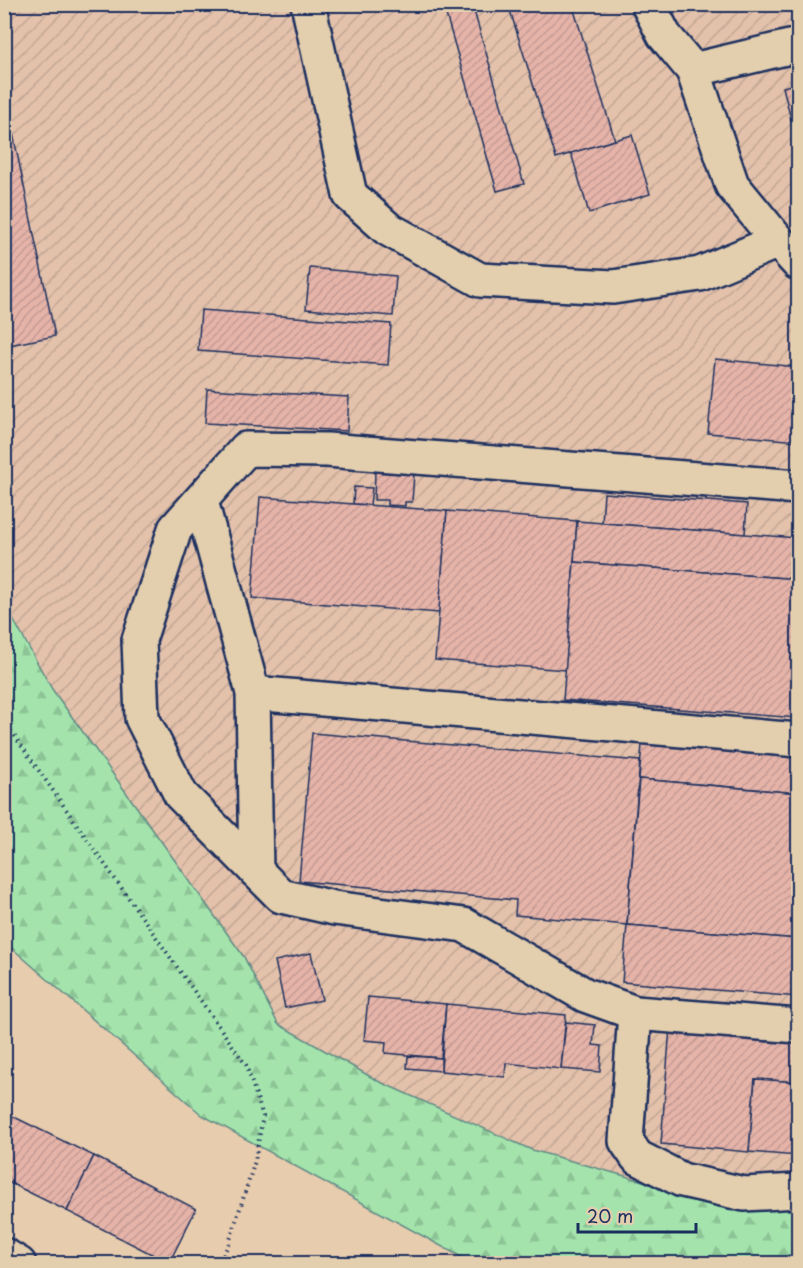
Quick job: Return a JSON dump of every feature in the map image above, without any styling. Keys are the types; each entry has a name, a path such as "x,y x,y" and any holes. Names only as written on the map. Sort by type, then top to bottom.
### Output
{"street":[{"path":"308,4 350,195 388,229 480,280 613,287 700,274 788,252 732,186 693,70 664,35 648,4"},
{"path":"693,70 798,45"},
{"path":"798,487 327,450 246,449 175,529 139,640 142,718 181,795 281,896 334,908 464,925 585,995 635,1013 798,1026"},
{"path":"201,501 253,693 256,871"},
{"path":"253,693 798,740"},
{"path":"635,1013 626,1141 637,1157 682,1180 744,1194 798,1191"},
{"path":"4,1255 19,1263"}],"path":[{"path":"4,721 246,1065 263,1116 255,1161 229,1243 219,1263"}],"shaded area":[{"path":"4,5 798,5 798,1206 736,1207 532,1150 378,1081 278,1024 244,957 52,689 5,603"}],"green space":[{"path":"4,603 52,689 244,957 278,1024 378,1081 532,1150 736,1207 798,1206 798,1263 472,1263 202,1115 5,942"}],"building":[{"path":"443,4 472,4 524,184 497,191"},
{"path":"508,4 572,4 615,140 556,158"},
{"path":"798,83 798,148 783,87"},
{"path":"4,90 55,336 4,346"},
{"path":"632,135 650,194 589,213 571,153"},
{"path":"310,268 396,276 393,316 306,309"},
{"path":"201,310 391,324 388,365 198,351"},
{"path":"715,359 798,367 798,441 708,433"},
{"path":"207,389 349,397 347,431 205,423"},
{"path":"375,472 414,474 412,502 405,502 405,506 387,505 387,500 374,500"},
{"path":"354,487 372,488 370,505 353,504"},
{"path":"604,493 747,504 745,534 602,523"},
{"path":"260,497 447,511 439,613 252,598"},
{"path":"447,511 577,521 566,670 435,660"},
{"path":"577,521 798,538 798,579 574,562"},
{"path":"574,562 798,579 798,718 563,700"},
{"path":"312,733 640,761 627,925 515,915 516,900 299,881"},
{"path":"643,733 798,746 798,793 639,779"},
{"path":"639,779 798,793 798,939 627,925"},
{"path":"627,925 798,939 798,997 622,982"},
{"path":"311,953 322,1000 285,1008 275,961"},
{"path":"368,997 446,1004 441,1058 385,1053 386,1042 364,1040"},
{"path":"446,1004 566,1015 561,1069 506,1063 505,1077 441,1071"},
{"path":"566,1022 595,1025 593,1045 602,1046 600,1072 561,1069"},
{"path":"670,1027 798,1037 798,1082 755,1079 749,1152 661,1144"},
{"path":"408,1056 441,1058 441,1071 407,1068"},
{"path":"755,1079 798,1082 798,1156 749,1152"},
{"path":"4,1112 94,1156 67,1211 4,1180"},
{"path":"94,1156 196,1209 169,1263 67,1211"}]}
